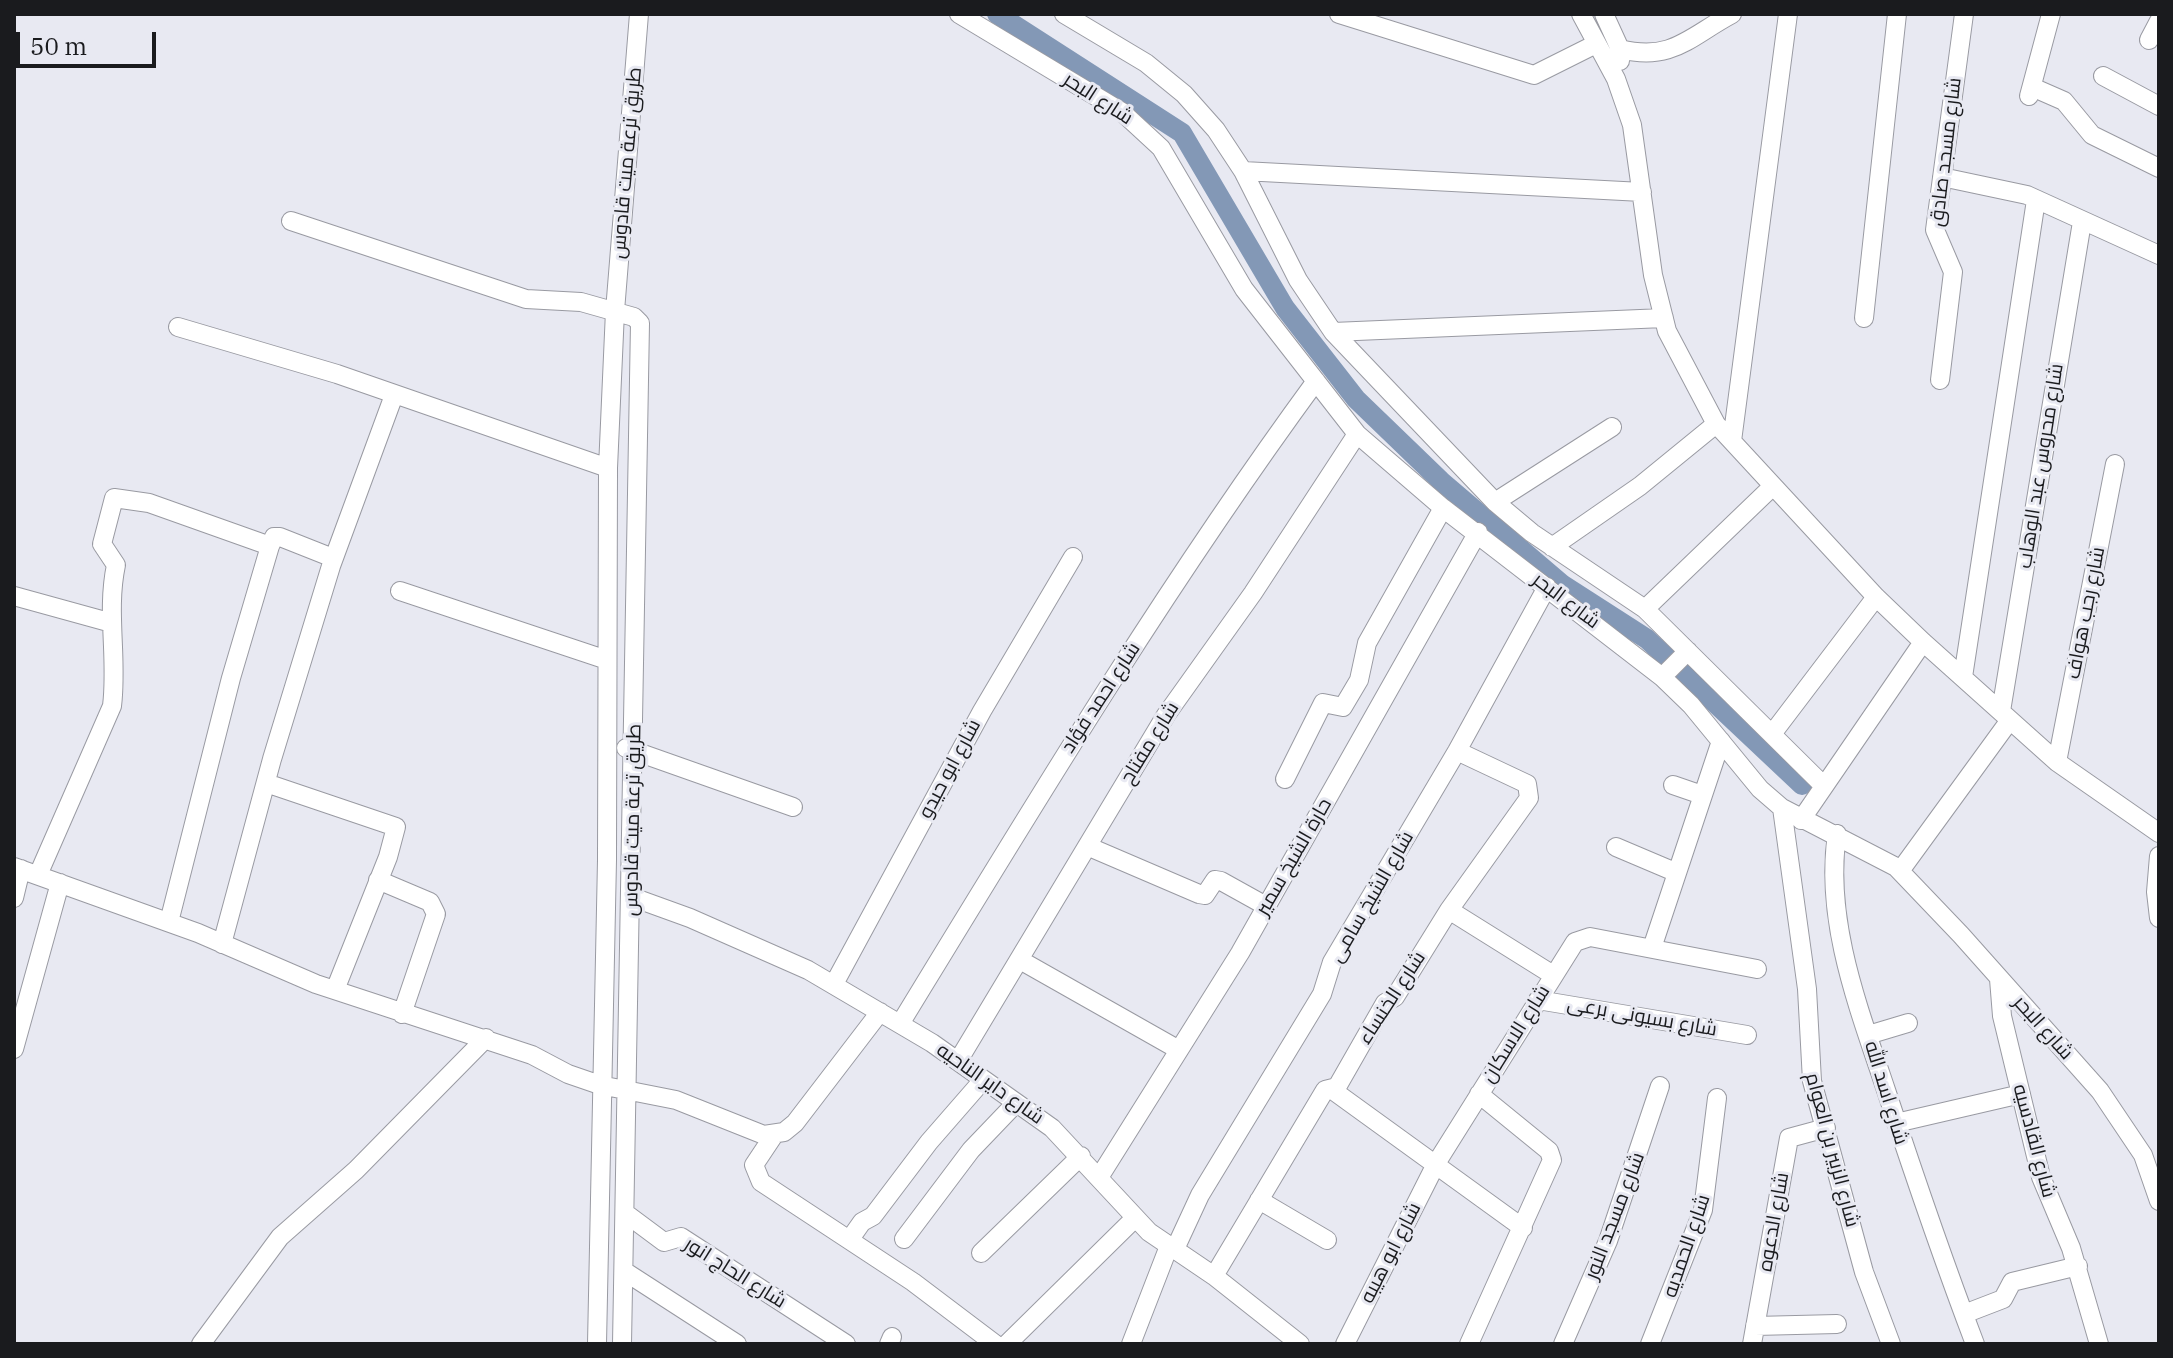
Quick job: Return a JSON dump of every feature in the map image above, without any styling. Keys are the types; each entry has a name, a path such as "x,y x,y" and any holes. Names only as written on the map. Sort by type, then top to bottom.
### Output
{"street":[{"name":"طريق ترعة ميت قادوس","path":"597,1344 607,860 608,468 615,311 639,14"},
{"name":"شارع البحر","path":"959,14 1122,112 1144,130 1161,148 1244,289 1357,434 1443,508 1547,587 1675,664 1772,734 1824,786"},
{"name":"شارع البحر","path":"1064,14 1146,63 1184,94 1216,130 1243,171 1298,280 1333,332 1495,502 1552,547 1615,586 1645,609 1675,664 1691,705 1760,789 1801,820 1878,855 1900,871 2100,1091 2143,1155 2159,1201"},
{"path":"1339,14 1534,75 1596,44"},
{"path":"1581,14 1616,79 1632,125 1667,331 1716,424 1876,597 1923,642 2057,762 2159,833"},
{"path":"1604,14 1620,49 1616,79"},
{"path":"1620,49 1656,54 1674,50 1732,14"},
{"path":"1732,441 1788,14"},
{"path":"1864,318 1897,14"},
{"name":"شارع مسجد صادق","path":"1940,380 1953,272 1950,260 1935,237 1964,14"},
{"path":"2051,14 2030,92 2064,101 2092,135 2159,168"},
{"path":"2149,40 2159,21"},
{"path":"2103,76 2159,106"},
{"path":"1243,171 1642,192"},
{"path":"1942,177 2017,191 2159,255"},
{"path":"1963,677 2036,200"},
{"path":"291,221 361,247 526,299 581,302 615,311"},
{"name":"شارع محروس عبد الوهاب","path":"2005,715 2082,222"},
{"name":"طريق ترعة ميت قادوس","path":"615,311 634,317 640,323 642,339 622,1344"},
{"path":"1333,332 1664,318"},
{"path":"178,327 337,374 608,468"},
{"name":"شارع احمد فؤاد","path":"900,1024 1046,784 1228,501 1316,381"},
{"path":"222,944 333,558 394,395"},
{"path":"1552,547 1640,486 1716,424"},
{"path":"1495,502 1612,427"},
{"name":"شارع مفتاح","path":"958,1061 1166,715 1253,593 1357,434"},
{"name":"شارع رجب هواف","path":"2057,762 2115,464"},
{"path":"1645,609 1773,486"},
{"path":"14,898 24,870 112,706 115,684 110,599 115,561 103,549 102,538 114,498 149,503 270,546"},
{"path":"1285,779 1323,703 1343,707 1356,686 1367,643 1443,508"},
{"name":"حارة الشيخ سمير","path":"1100,1176 1266,906 1478,532"},
{"path":"169,922 231,678 274,537 333,558"},
{"name":"شارع ابو حيدو","path":"834,984 982,711 1073,557"},
{"name":"شارع الشيخ سامى","path":"1131,1344 1172,1248 1200,1195 1322,994 1332,962 1457,751 1547,587"},
{"path":"400,591 607,660"},
{"path":"14,596 112,623"},
{"path":"1772,734 1876,597"},
{"path":"1801,820 1923,642"},
{"path":"1900,871 2005,715"},
{"path":"607,741 793,807"},
{"path":"1721,741 1652,948 1757,969"},
{"name":"شارع الخنساء","path":"1214,1276 1325,1090 1337,1087 1385,1003 1395,997 1449,910 1530,793 1527,784 1457,751"},
{"path":"266,783 375,817 396,827 335,990"},
{"path":"1673,785 1702,795"},
{"name":"شارع الزبير بن العوام","path":"1782,808 1807,989 1812,1081 1864,1272 1891,1344"},
{"name":"شارع اسد الله","path":"1837,834 1832,891 1868,1035 1975,1344"},
{"path":"1087,846 1199,894 1205,895 1215,880 1221,881 1266,906"},
{"path":"1616,847 1675,872"},
{"path":"2159,856 2156,892 2159,918"},
{"path":"607,860 632,863"},
{"path":"24,870 169,922 335,990 402,1014 486,1038 600,1085 628,1088 676,1100 738,1126 774,1135"},
{"path":"378,880 430,902 436,914 402,1014"},
{"path":"14,1049 60,883"},
{"name":"شارع داير الناحيه","path":"632,897 736,937 834,984 958,1061 1052,1128 1100,1176 1135,1218 1214,1276 1291,1341"},
{"path":"1449,910 1553,975"},
{"name":"شارع الاسكان","path":"1437,1162 1571,947 1582,939 1652,948"},
{"path":"1020,960 1179,1050"},
{"name":"شارع القادسيه","path":"1999,979 2002,1016 2041,1177 2078,1266 2099,1344"},
{"name":"شارع بسيونى برعى","path":"1538,1000 1747,1035"},
{"path":"880,1012 795,1123 774,1135 754,1165 756,1177 850,1239 995,1344"},
{"path":"1868,1035 1908,1023"},
{"path":"201,1344 280,1237 356,1170 486,1038"},
{"path":"850,1239 862,1222 873,1216 929,1142 983,1080"},
{"name":"شارع مسجد النور","path":"1563,1344 1608,1241 1660,1086"},
{"path":"1331,1089 1437,1162 1523,1228"},
{"name":"شارع الاسكان","path":"1469,1344 1551,1166 1551,1156 1479,1094"},
{"path":"1896,1123 2021,1094"},
{"name":"شارع الحمديه","path":"1650,1344 1703,1210 1717,1098"},
{"path":"904,1239 971,1150 1016,1103"},
{"name":"شارع الدعوه","path":"1753,1335 1789,1138 1826,1128"},
{"path":"981,1253 1081,1156"},
{"name":"شارع ابو هيبه","path":"1345,1344 1437,1162"},
{"path":"1259,1200 1327,1240"},
{"name":"شارع الحاج انور","path":"625,1213 664,1242 681,1237 846,1344"},
{"path":"1007,1344 1135,1218"},
{"path":"1964,1314 2005,1297 2012,1282 2078,1266"},
{"path":"624,1271 737,1344"},
{"path":"1753,1335 1837,1324"}],"waterway":[{"path":"997,14 1182,133 1285,308 1356,399 1441,481 1563,585 1647,639 1802,785"}]}
